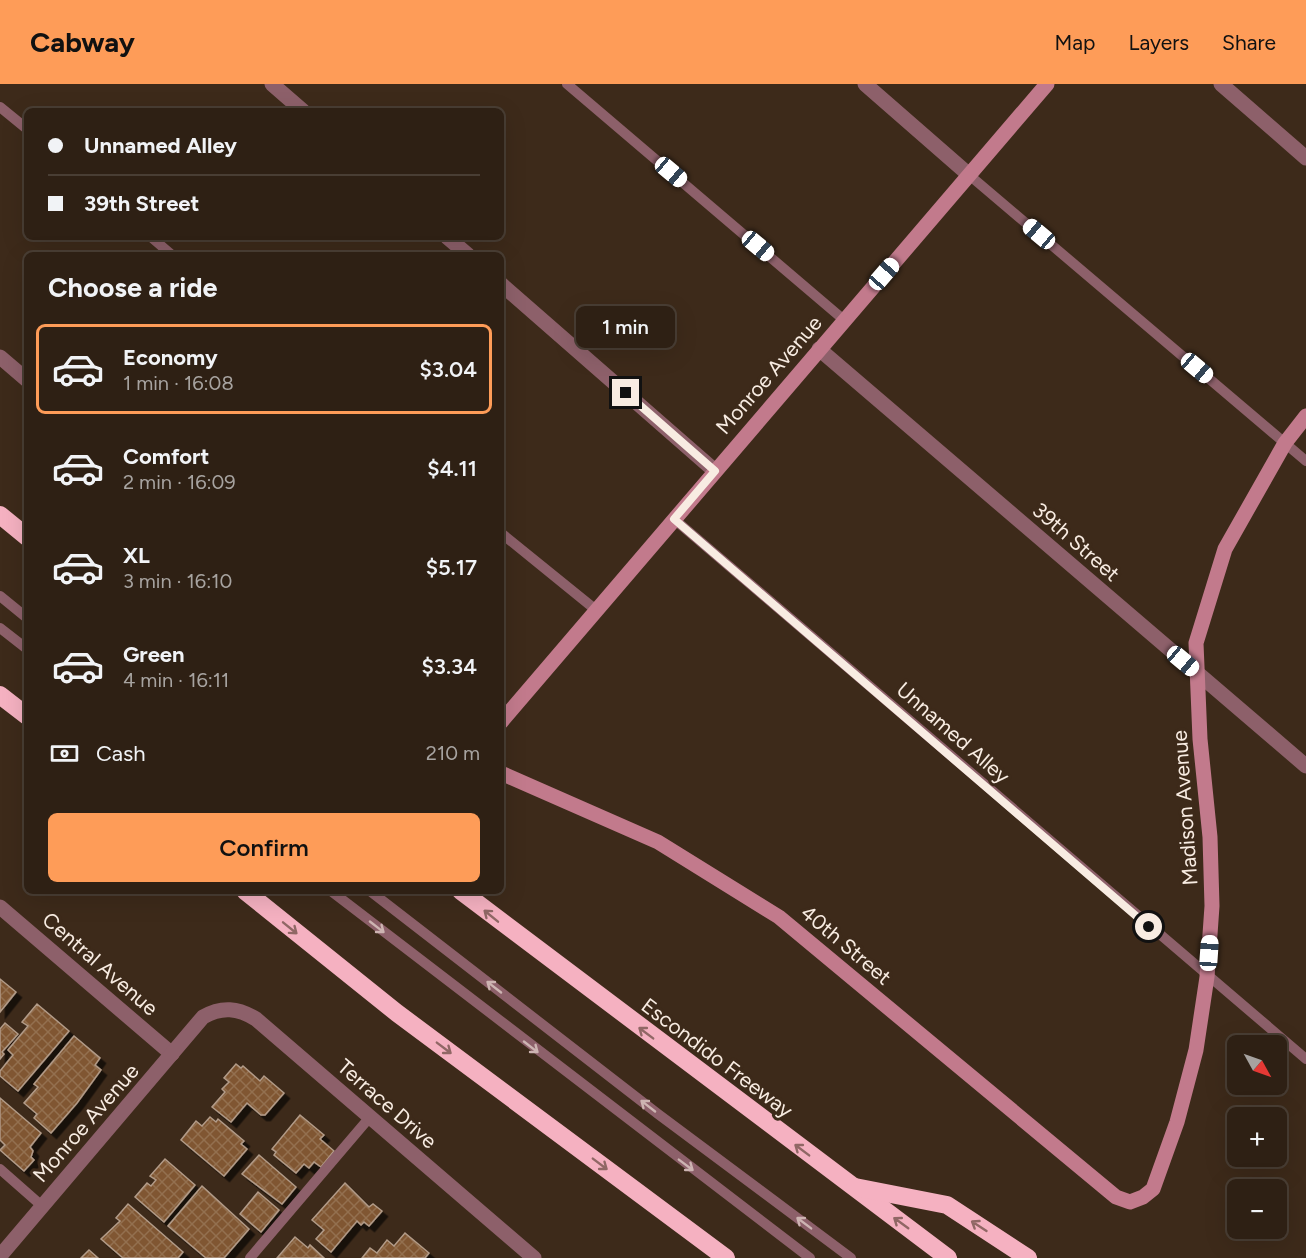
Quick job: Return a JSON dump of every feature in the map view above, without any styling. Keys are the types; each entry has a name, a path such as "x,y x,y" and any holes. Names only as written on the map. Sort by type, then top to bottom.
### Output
{"highway":[{"path":"2,514 24,534"},
{"path":"0,694 24,714"},
{"path":"248,894 397,1013 726,1258"},
{"name":"Escondido Freeway","path":"464,894 849,1186 948,1258"},
{"path":"849,1186 947,1205 1028,1258"}],"street":[{"path":"272,84 300,108"},
{"path":"865,84 968,174"},
{"name":"Monroe Avenue","path":"504,718 1047,84"},
{"path":"1221,84 1306,158"},
{"path":"450,240 464,252"},
{"path":"504,287 715,471"},
{"name":"39th Street","path":"819,349 1306,765"},
{"path":"0,357 24,377"},
{"name":"Madison Avenue","path":"1130,1202 1143,1197 1153,1189 1177,1122 1196,1050 1207,977 1212,895 1210,837 1200,739 1196,643 1225,549 1286,443 1306,416"},
{"name":"40th Street","path":"504,774 658,842 779,917 1116,1197 1130,1202"},
{"name":"Central Avenue","path":"0,907 172,1054"},
{"name":"Terrace Drive","path":"203,1017 226,1009 242,1011 256,1019 534,1258"},
{"name":"Monroe Avenue","path":"0,1256 203,1017"}],"lane":[{"path":"567,84 844,320"},
{"path":"0,107 24,127"},
{"path":"968,174 1306,461"},
{"path":"154,240 168,252"},
{"name":"Unnamed Alley","path":"674,519 1207,977"},
{"path":"504,535 596,610"},
{"path":"0,596 24,616"},
{"path":"0,628 24,648"},
{"path":"335,894 810,1258"},
{"path":"374,894 658,1114 851,1258"},
{"path":"1207,977 1306,1059"},
{"path":"253,1257 370,1117"},
{"path":"0,1169 42,1206"}],"building":[{"path":"0,979 16,992 0,1012"},
{"path":"37,1004 69,1031 18,1091 0,1076 0,1071 13,1055 8,1050 28,1026 22,1022"},
{"path":"5,1023 18,1034 2,1052 4,1054 0,1059 0,1029"},
{"path":"74,1036 100,1058 95,1065 101,1070 51,1133 34,1118 37,1114 24,1103 38,1087 34,1084"},
{"path":"236,1064 241,1068 243,1066 260,1081 264,1076 284,1093 265,1115 261,1115 247,1103 231,1122 212,1107 225,1092 222,1089 229,1082 224,1078"},
{"path":"0,1098 41,1133 30,1147 33,1151 31,1157 34,1160 24,1171 0,1150 5,1145 0,1140"},
{"path":"300,1115 324,1135 320,1139 334,1151 321,1167 314,1162 309,1168 304,1164 296,1173 274,1155 276,1152 272,1149"},
{"path":"210,1117 216,1122 218,1119 244,1141 241,1144 247,1149 224,1176 181,1140 196,1121 202,1126"},
{"path":"259,1155 296,1187 282,1204 242,1174"},
{"path":"165,1159 195,1185 164,1222 135,1197 147,1183 151,1186 156,1180 150,1176"},
{"path":"345,1183 369,1207 373,1204 382,1211 369,1226 364,1222 361,1225 357,1221 331,1252 316,1239 324,1230 312,1220"},
{"path":"202,1186 249,1229 224,1258 206,1258 168,1226"},
{"path":"258,1192 279,1210 261,1232 240,1214"},
{"path":"128,1204 183,1252 178,1258 123,1258 101,1239 120,1221 116,1218"},
{"path":"405,1233 429,1253 425,1258 362,1258 370,1248 377,1253 387,1240 394,1246"},
{"path":"295,1237 308,1248 310,1245 324,1258 277,1258"},
{"path":"89,1250 98,1258 81,1258"}],"route":[{"path":"626,393 715,471 674,519 1149,927"}]}
